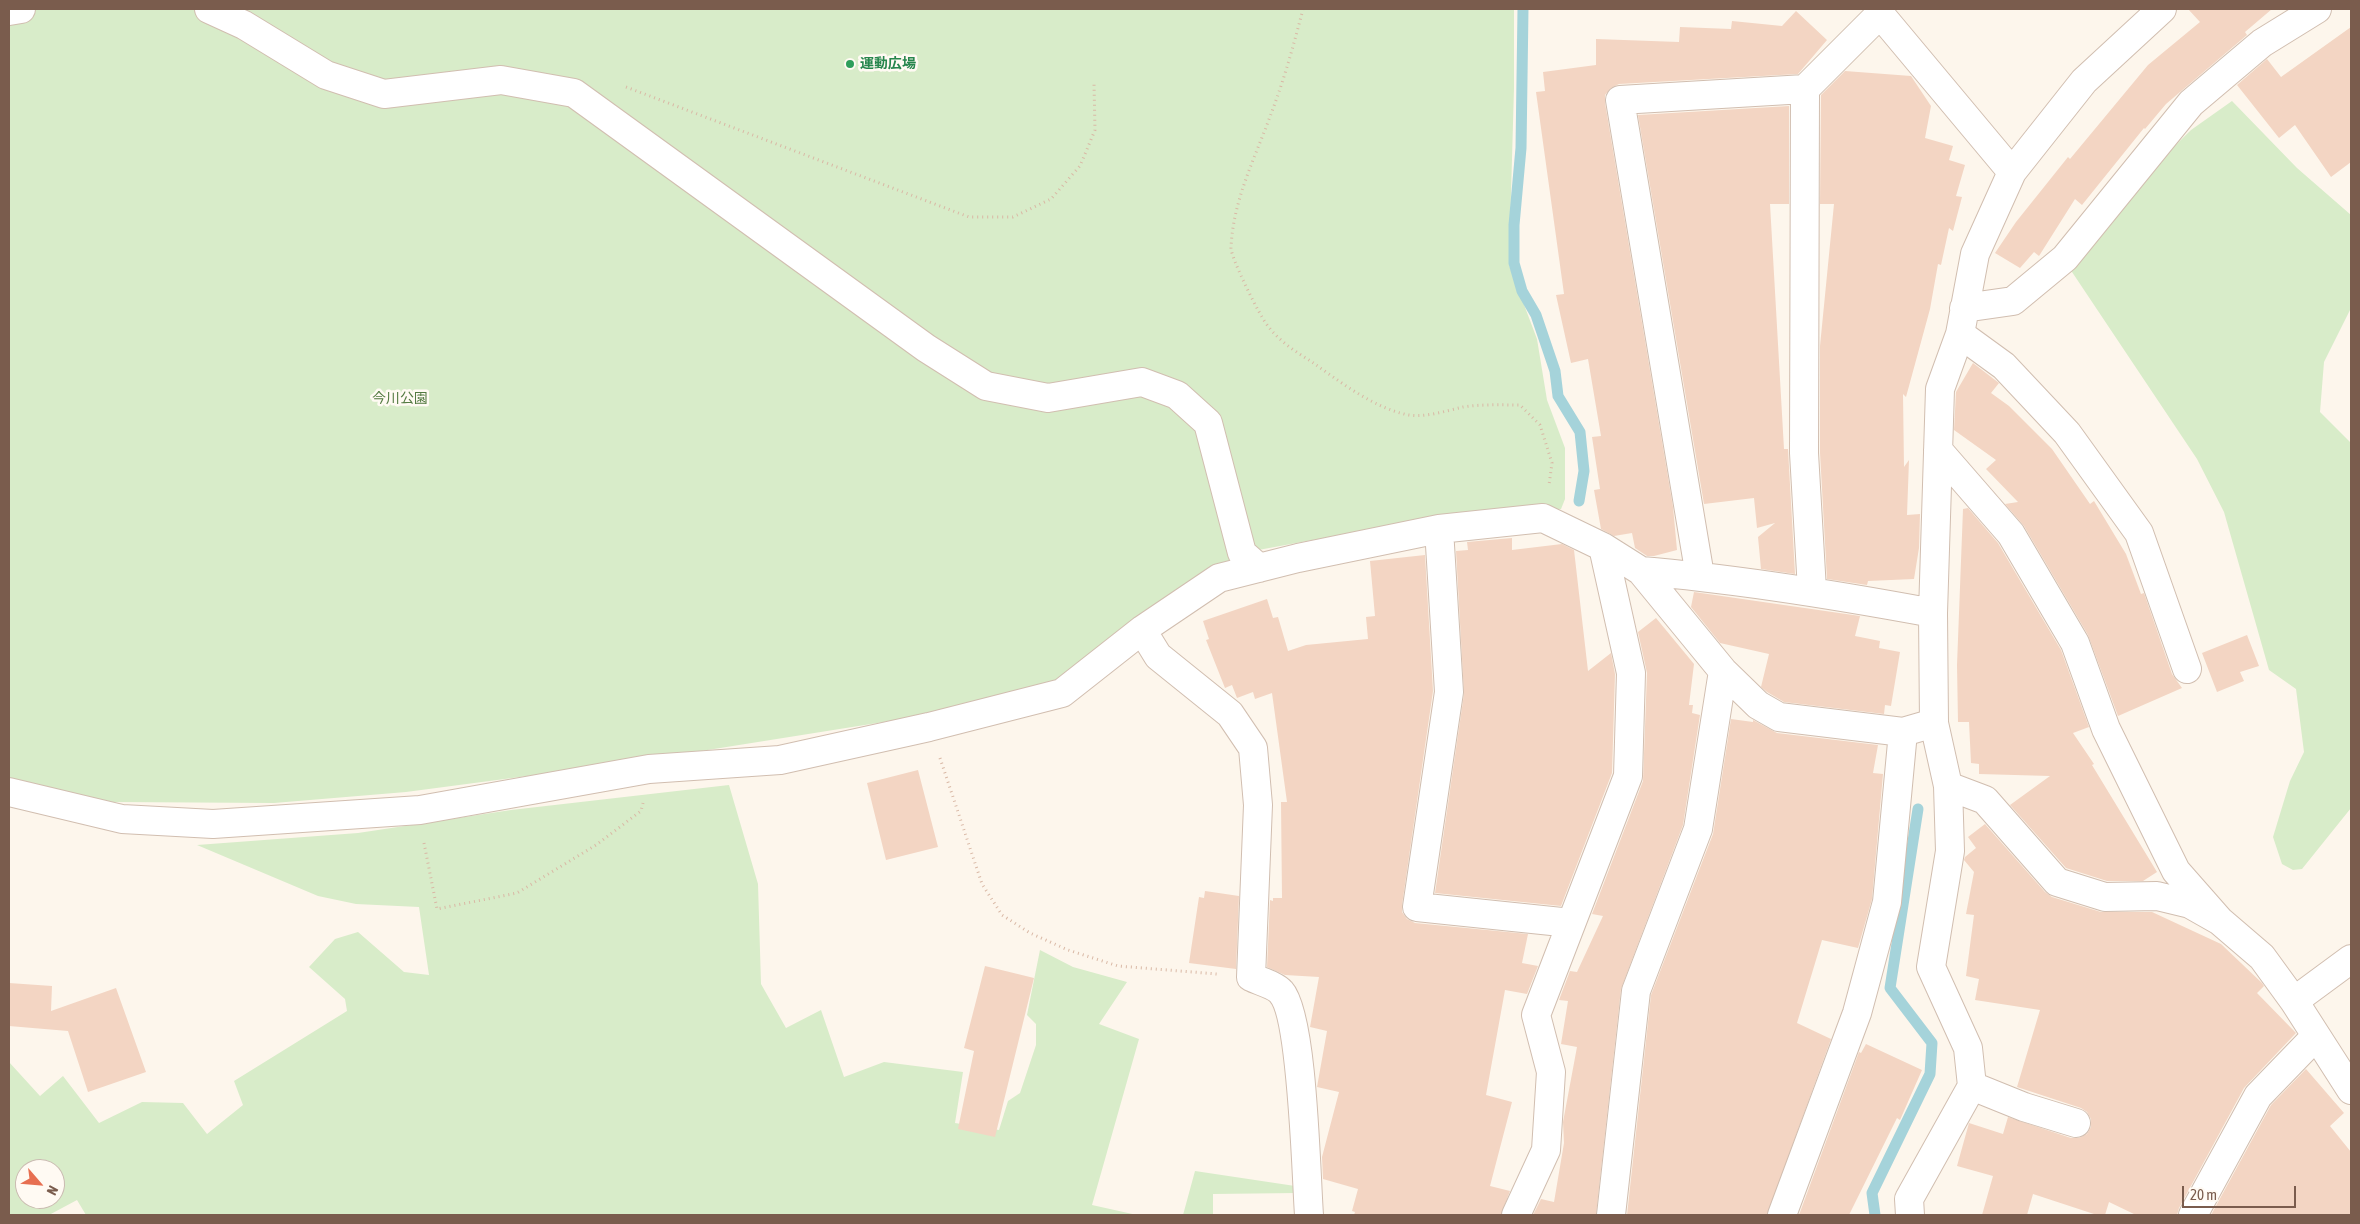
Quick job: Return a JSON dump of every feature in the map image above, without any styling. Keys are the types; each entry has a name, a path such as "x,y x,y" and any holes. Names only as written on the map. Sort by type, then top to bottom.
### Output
{"street":[{"path":"9,11 21,9"},
{"path":"209,9 244,25 326,75 384,94 501,80 574,93 926,348 986,386 1048,398 1142,382 1177,395 1208,423 1242,553 1259,568"},
{"path":"1910,1215 1909,1199 1972,1086 1968,1048 1931,967 1950,851 1948,786 1934,723 1933,613 1940,389 1962,321 1975,254 2012,172 2084,80 2162,9"},
{"path":"1962,321 2013,301 2065,258 2191,103 2262,43 2317,9"},
{"path":"1700,576 1620,100 1805,89 1878,12 2012,172"},
{"path":"1805,89 1804,453 1812,590"},
{"path":"1962,321 2067,432 2140,533 2186,669"},
{"path":"1938,450 2011,534 2075,643 2106,729 2176,871 2220,921 2262,957 2294,1001 2351,1090"},
{"path":"9,792 122,819 213,824 420,810 649,769 780,760 929,727 1062,693 1142,630 1219,578 1439,529 1543,518 1603,547 1641,571 1723,671 1758,704 1779,717 1903,732 1934,723"},
{"path":"1439,529 1448,692 1417,907 1571,923"},
{"path":"1516,1215 1546,1150 1550,1072 1536,1015 1628,776 1632,674 1603,547"},
{"path":"1641,571 1700,576 1812,590 1933,613"},
{"path":"1142,630 1158,656 1230,714 1254,748 1258,805 1251,976 1281,992 1289,1008 1298,1048 1309,1215"},
{"path":"1611,1215 1636,992 1698,829 1723,671"},
{"path":"1782,1215 1858,1013 1887,902 1903,732"},
{"path":"1948,786 1985,800 2058,882 2105,897 2157,896 2166,898 2190,904 2220,921"},
{"path":"2294,1001 2351,959"},
{"path":"2193,1215 2258,1096 2316,1036"},
{"path":"1972,1086 2024,1107 2076,1123"}],"path":[{"path":"1302,9 1292,54 1239,196 1231,250 1243,280 1267,326 1290,347 1343,384 1378,404 1404,415 1436,414 1483,406 1520,405 1540,425 1552,463 1547,504 1543,518"},
{"path":"619,84 969,217 1013,217 1051,199 1080,166 1095,130 1094,84"},
{"path":"929,727 982,884 1002,915 1030,933 1068,950 1118,966 1251,976"},
{"path":"423,835 437,909 517,893 596,845 641,811 649,769"}],"green space":[{"name":"今川公園","path":"9,9 1514,9 1514,88 1509,265 1537,339 1547,400 1565,448 1565,499 1561,509 1416,521 1242,553 1126,631 1056,688 915,717 626,763 406,792 274,803 113,802 9,782"},
{"path":"2232,101 2297,168 2351,215 2351,308 2324,362 2320,412 2351,443 2351,808 2302,869 2293,870 2282,864 2273,837 2290,781 2304,752 2296,689 2269,670 2224,512 2197,459 2070,269 2137,183 2191,130"},
{"path":"729,785 758,884 761,984 786,1028 821,1010 844,1077 884,1062 963,1072 955,1123 999,1130 1008,1101 1020,1093 1036,1045 1036,1024 1027,1015 1040,950 1073,967 1127,982 1099,1024 1139,1039 1092,1205 1137,1215 86,1215 77,1200 65,1206 65,1159 15,1159 15,1209 60,1209 49,1215 9,1215 9,1062 40,1096 63,1076 99,1123 142,1102 183,1103 207,1134 243,1105 234,1081 347,1011 345,999 309,967 335,939 358,932 404,972 429,975 419,907 356,904 318,896 197,845 358,833 511,810"},
{"path":"1195,1171 1295,1186 1296,1193 1213,1194 1213,1215 1183,1215"}],"building":[{"path":"2188,9 2272,9 2245,32 2247,35 2166,104 2144,128 2082,205 2075,199 2039,256 2034,252 2020,268 1995,253 2016,222 2068,157 2070,159 2148,65 2200,22"},
{"path":"1796,11 1827,40 1798,74 1619,84 1611,88 1605,95 1673,507 1677,550 1647,556 1635,548 1632,533 1614,536 1601,529 1594,490 1600,489 1592,437 1601,436 1588,359 1571,363 1556,295 1564,294 1536,92 1545,91 1543,72 1596,65 1596,39 1679,42 1680,27 1731,29 1732,21 1782,26"},
{"path":"2351,27 2351,162 2331,177 2295,125 2279,138 2237,85 2267,59 2281,77"},
{"path":"1845,71 1911,76 1931,106 1925,138 1953,146 1949,160 1965,165 1956,196 1962,197 1953,231 1949,228 1941,265 1938,264 1930,309 1906,397 1903,394 1904,467 1909,460 1907,515 1920,514 1919,548 1914,579 1868,581 1867,585 1827,579 1820,453 1820,346 1834,204 1820,204 1821,95"},
{"path":"1789,106 1789,204 1770,204 1784,449 1788,449 1795,574 1761,569 1758,537 1775,523 1757,528 1754,498 1704,504 1638,115"},
{"path":"1973,363 1999,383 1991,393 2009,406 2052,449 2090,504 2094,501 2126,554 2141,594 2144,593 2172,674 2182,688 2118,716 2088,635 2024,526 2005,504 2018,502 1986,469 1996,460 1954,430 1956,392"},
{"path":"1968,508 1998,543 2061,650 2089,727 2073,733 2094,764 2092,765 2157,872 2143,881 2107,881 2066,868 2010,805 2050,776 1979,774 1979,764 1971,763 1969,722 1958,722 1957,665 1963,509"},
{"path":"1512,538 1512,550 1562,544 1574,550 1588,671 1611,653 1615,674 1612,773 1561,906 1435,893 1464,694 1456,551 1468,550 1467,542"},
{"path":"1425,555 1433,691 1402,912 1407,919 1415,923 1528,934 1522,963 1538,966 1527,994 1505,990 1486,1095 1512,1102 1490,1186 1510,1191 1501,1215 1354,1215 1355,1212 1352,1211 1358,1189 1323,1179 1322,1157 1339,1092 1317,1087 1327,1031 1310,1027 1319,977 1285,975 1267,967 1270,900 1282,898 1281,802 1287,802 1272,693 1255,699 1253,692 1237,698 1232,685 1225,688 1206,640 1209,639 1203,621 1267,599 1273,618 1278,617 1288,651 1306,645 1368,639 1366,617 1375,616 1370,561"},
{"path":"1694,592 1860,616 1855,636 1880,641 1879,648 1900,652 1891,706 1885,705 1884,714 1784,702 1761,687 1769,654 1720,643 1691,607"},
{"path":"1656,618 1694,664 1689,705 1693,705 1692,713 1700,715 1683,825 1621,989 1596,1215 1533,1215 1541,1199 1554,1202 1564,1143 1563,1122 1577,1047 1561,1044 1568,1001 1559,1000 1570,971 1577,972 1603,916 1592,914 1643,781 1647,673 1638,632"},
{"path":"2247,635 2259,666 2240,672 2244,681 2217,692 2202,653"},
{"path":"1731,719 1753,722 1753,720 1777,733 1878,745 1873,773 1883,774 1872,899 1858,948 1822,940 1797,1023 1831,1039 1767,1215 1627,1215 1651,995 1713,834"},
{"path":"918,770 938,847 886,860 867,783"},
{"path":"1985,824 2045,892 2052,897 2101,912 2152,912 2221,944 2262,983 2264,986 2257,993 2296,1033 2244,1088 2177,1215 2136,1215 2109,1202 2105,1215 2097,1215 2033,1194 2027,1215 1982,1215 1993,1176 1957,1166 1969,1123 2003,1134 2008,1117 2071,1138 2079,1138 2087,1134 2091,1127 2091,1119 2087,1112 2081,1108 2017,1087 2040,1010 1975,1000 1979,979 1966,976 1974,915 1966,914 1974,872 1964,860 1976,848 1968,837"},
{"path":"1205,891 1239,896 1236,969 1189,963 1199,897 1204,898"},
{"path":"985,966 1034,978 995,1137 958,1129 974,1051 964,1048"},
{"path":"9,983 52,986 51,1011 116,988 146,1072 88,1092 68,1031 9,1026"},
{"path":"1866,1044 1922,1070 1900,1120 1897,1118 1849,1215 1799,1215 1859,1052 1861,1053"},
{"path":"2306,1069 2344,1113 2330,1126 2351,1152 2351,1215 2211,1215 2271,1105"}],"waterway":[{"path":"1523,9 1521,148 1514,225 1514,263 1522,291 1536,315 1555,371 1558,396 1580,432 1584,471 1579,501"},
{"path":"1875,1215 1872,1193 1930,1074 1932,1043 1890,988 1918,809"}],"place":[{"name":"運動広場","path":"850,64"}]}
